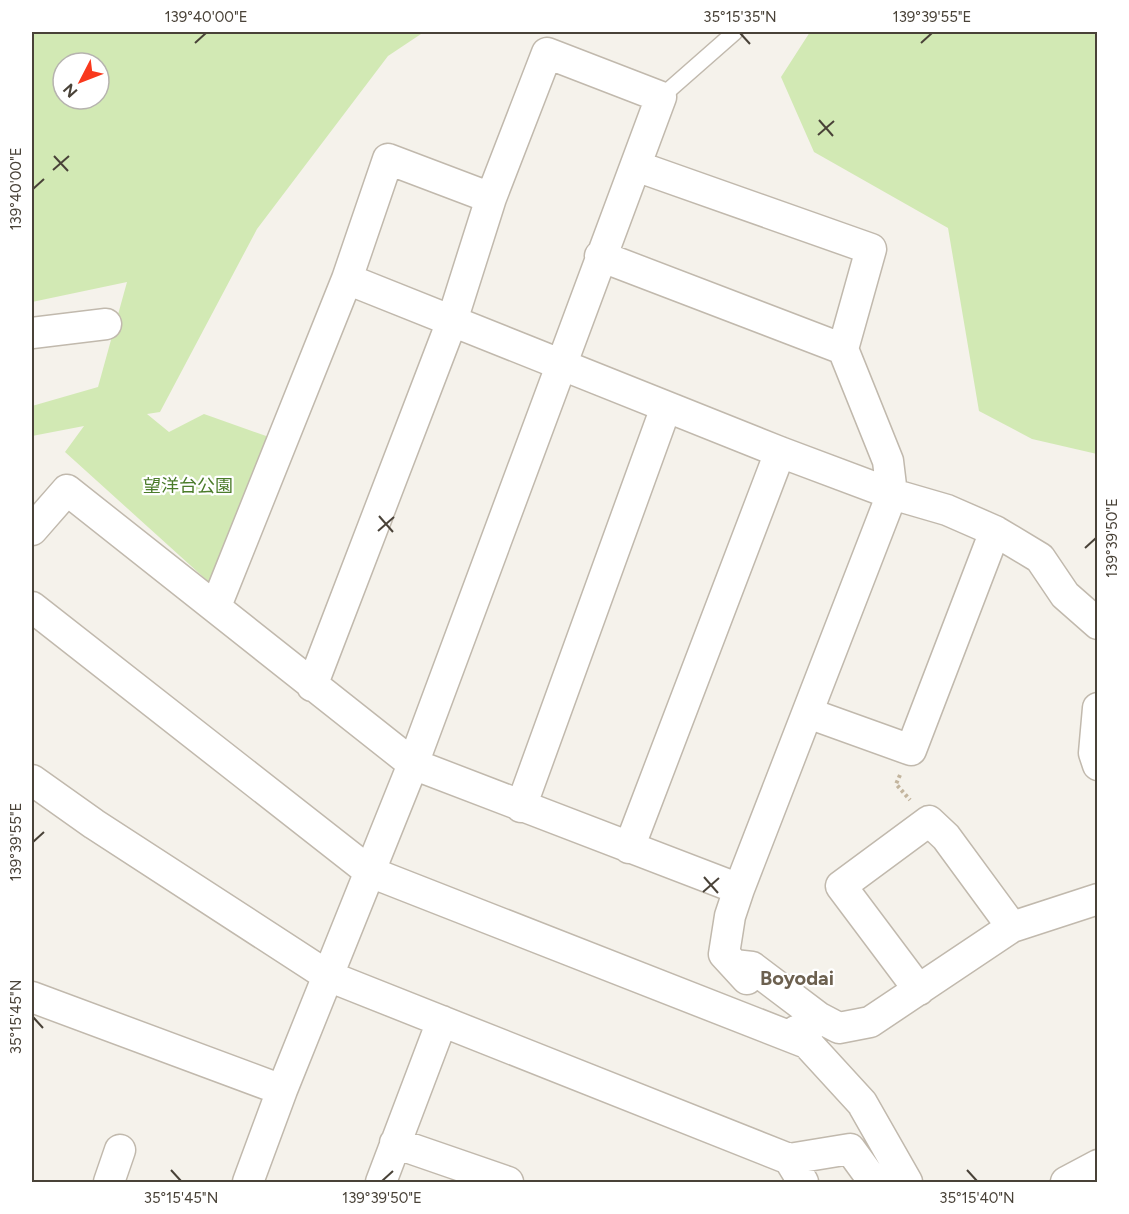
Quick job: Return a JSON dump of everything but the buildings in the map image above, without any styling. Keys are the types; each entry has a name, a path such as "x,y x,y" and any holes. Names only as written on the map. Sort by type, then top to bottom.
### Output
{"street":[{"path":"248,1182 282,1090 413,765 562,366 600,256 661,97 546,53 491,198 452,321 312,686"},
{"path":"216,606 347,279 388,159 491,198"},
{"path":"636,166 871,249 843,349 888,461 892,494 739,889 730,916 724,954 862,1103 907,1182"},
{"path":"600,256 843,349"},
{"path":"347,279 780,452 892,494 947,510 995,531 1040,558 1065,595 1098,624"},
{"path":"32,333 106,324"},
{"path":"521,807 666,406"},
{"path":"629,848 780,452"},
{"path":"32,530 67,490 216,606 312,686 413,765 739,889"},
{"path":"808,713 911,750 995,531"},
{"path":"32,607 370,872 809,1044"},
{"path":"1098,708 1094,753 1098,765"},
{"path":"32,780 94,824 328,976 442,1021 796,1171 850,1149 874,1182"},
{"path":"919,990 841,886 928,821 946,837 1012,927"},
{"path":"734,965 752,967 818,1017 839,1028 870,1022 1012,927 1098,899"},
{"path":"32,997 282,1090"},
{"path":"381,1182 442,1021"},
{"path":"395,1143 508,1182"},
{"path":"109,1182 120,1150"},
{"path":"1066,1182 1098,1165"}],"lane":[{"path":"661,97 735,32"}],"path":[{"path":"911,750 896,784 928,821"}],"green space":[{"name":"望洋台公園","path":"32,32 424,32 388,56 257,229 160,412 147,414 169,432 204,414 269,437 211,584 65,452 84,426 32,436 32,406 98,387 127,282 32,302"},
{"path":"810,32 1097,32 1097,454 1032,439 979,411 948,228 814,152 781,77"}],"district":[{"name":"Boyodai","path":"797,978"}]}
